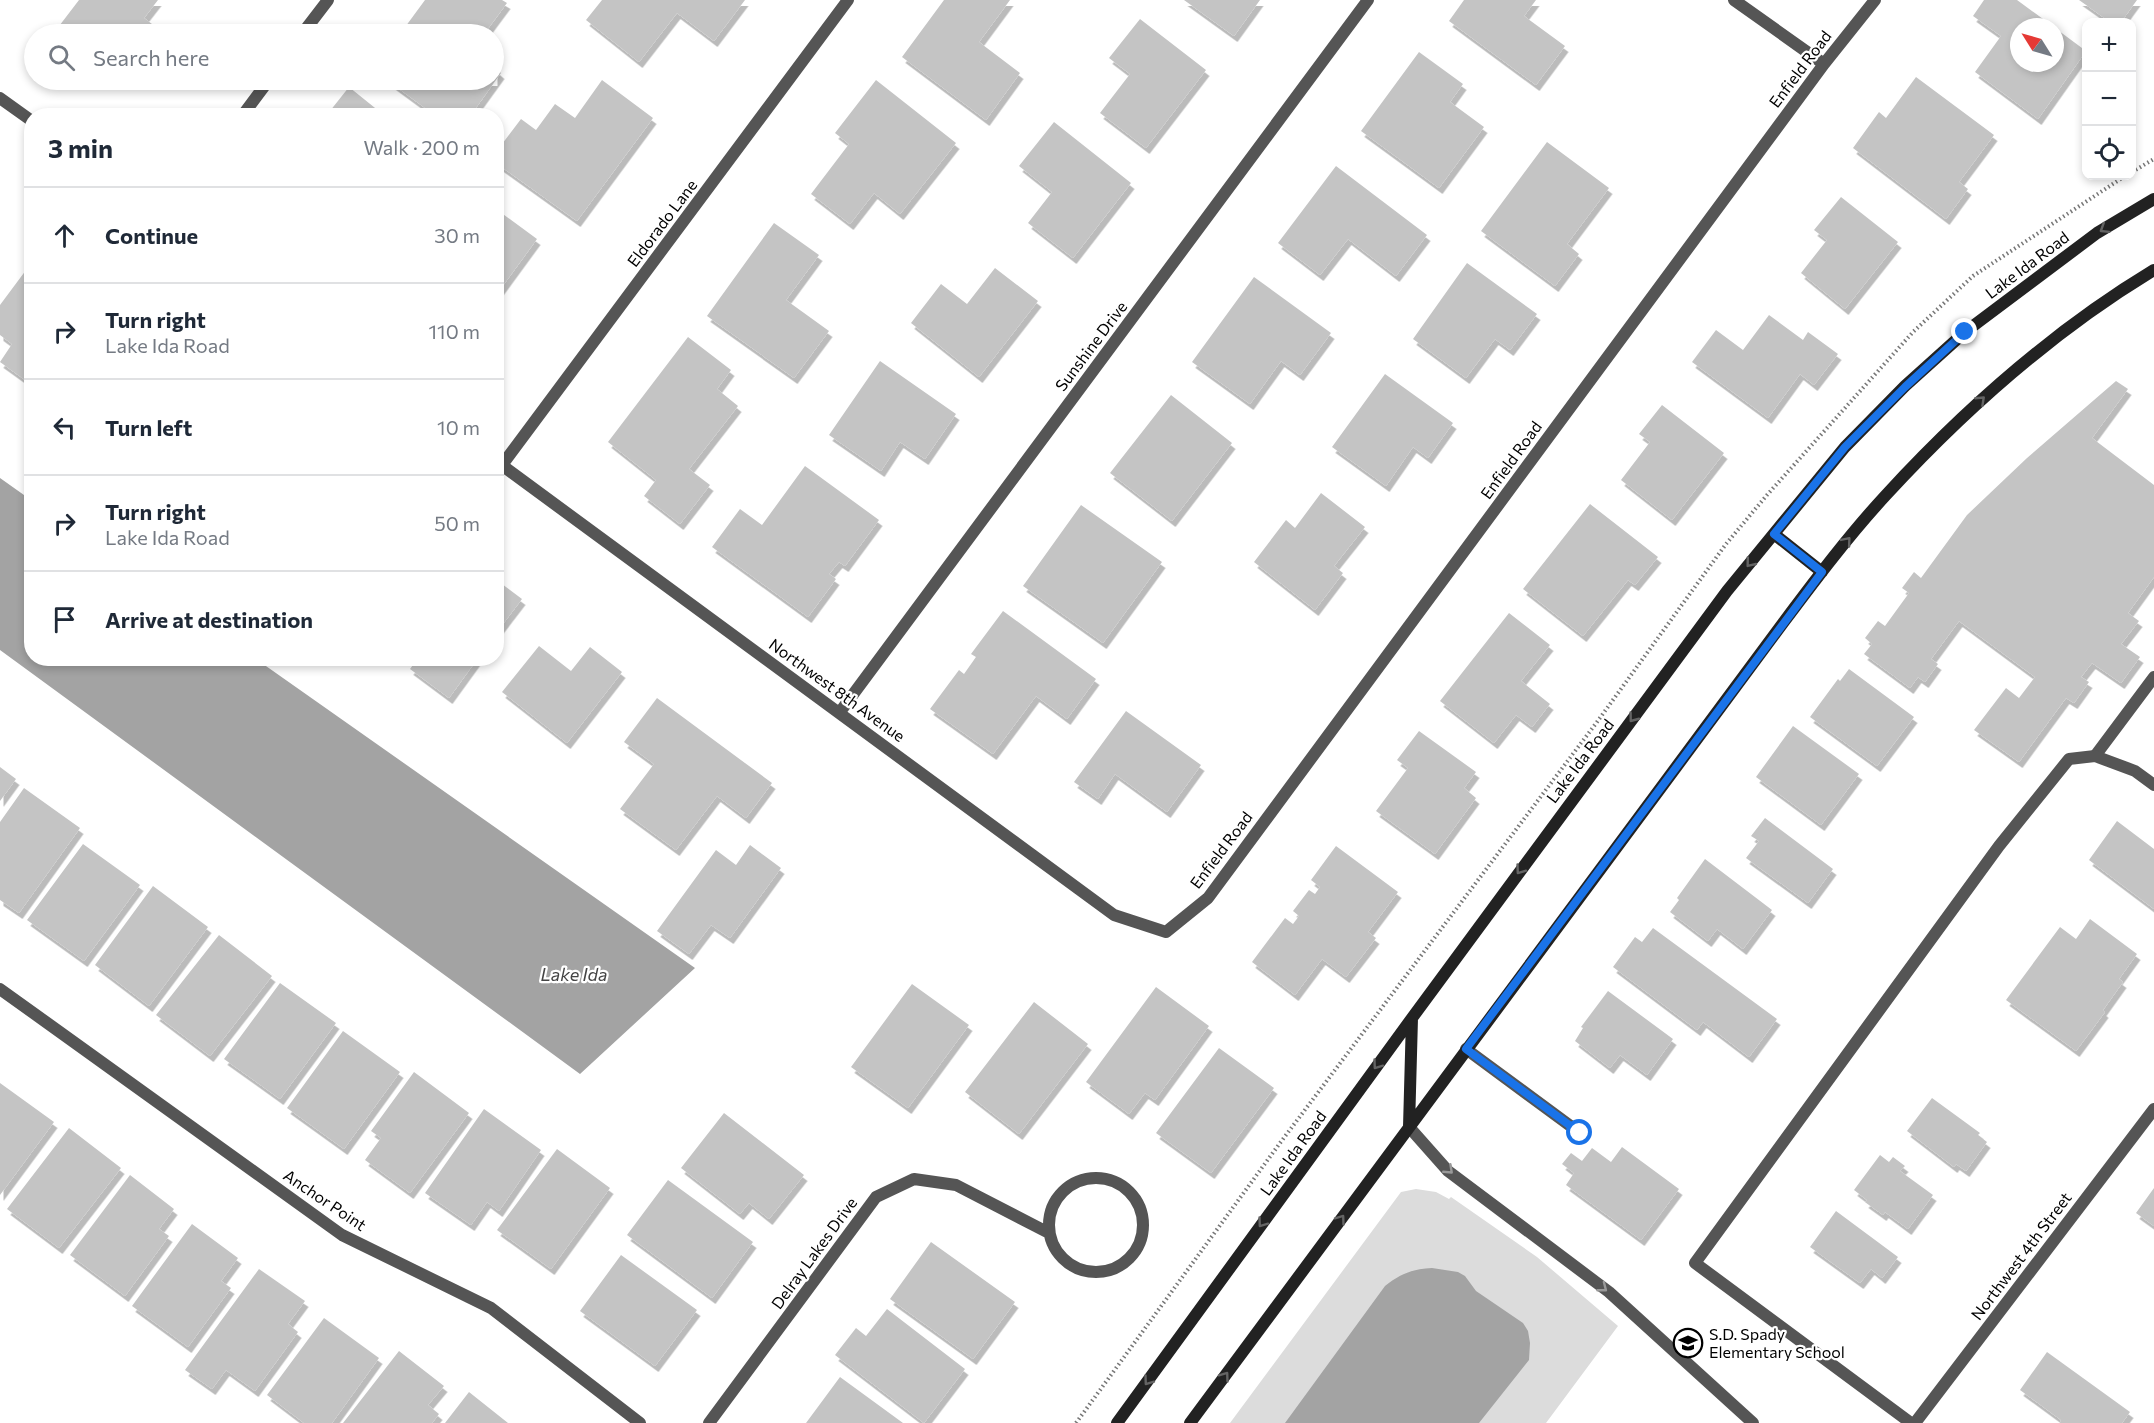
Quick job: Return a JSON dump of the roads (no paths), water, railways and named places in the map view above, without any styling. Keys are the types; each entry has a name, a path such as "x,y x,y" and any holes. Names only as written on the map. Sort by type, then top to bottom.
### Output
{"street":[{"path":"310,24 328,0"},
{"name":"Eldorado Lane","path":"504,456 848,0"},
{"name":"Sunshine Drive","path":"840,712 1368,0"},
{"path":"1734,0 1824,64"},
{"name":"Enfield Road","path":"1166,932 1208,898 1824,64 1875,0"},
{"path":"248,108 262,90"},
{"path":"0,98 24,115"},
{"name":"Lake Ida Road","path":"1117,1423 1727,591 1845,447 1905,387 1965,332 2097,233 2154,199"},
{"path":"1190,1423 1822,572 1884,496 1947,431 2005,377 2069,327 2154,270"},
{"name":"Northwest 8th Avenue","path":"504,467 1114,915 1166,932"},
{"path":"1774,534 1822,572"},
{"path":"2095,756 2154,677"},
{"path":"1913,1423 1695,1263 2000,846 2069,759 2095,756 2135,771 2154,785"},
{"name":"Anchor Point","path":"0,989 342,1235 490,1308 640,1423"},
{"path":"1412,1018 1409,1127 1448,1171 1609,1292 1753,1423"},
{"path":"1466,1049 1580,1133"},
{"name":"Northwest 4th Street","path":"1913,1423 2154,1109"},
{"path":"1096,1178 1113,1181 1126,1189 1137,1202 1142,1217 1142,1233 1136,1248 1125,1261 1111,1269 1095,1272 1079,1269 1065,1260 1055,1248 1050,1233 1049,1216 1055,1201 1066,1188 1080,1180 1096,1178"},
{"name":"Delray Lakes Drive","path":"709,1423 876,1197 914,1179 956,1185 1050,1233"}],"water":[{"name":"Lake Ida","path":"0,478 24,495 24,666 266,666 695,968 580,1074 0,650"},
{"path":"1432,1268 1458,1272 1465,1276 1476,1291 1523,1323 1528,1331 1529,1360 1479,1423 1285,1423 1385,1286 1407,1273"}],"place":[{"name":"S.D. Spady Elementary School","path":"1688,1343"}]}
